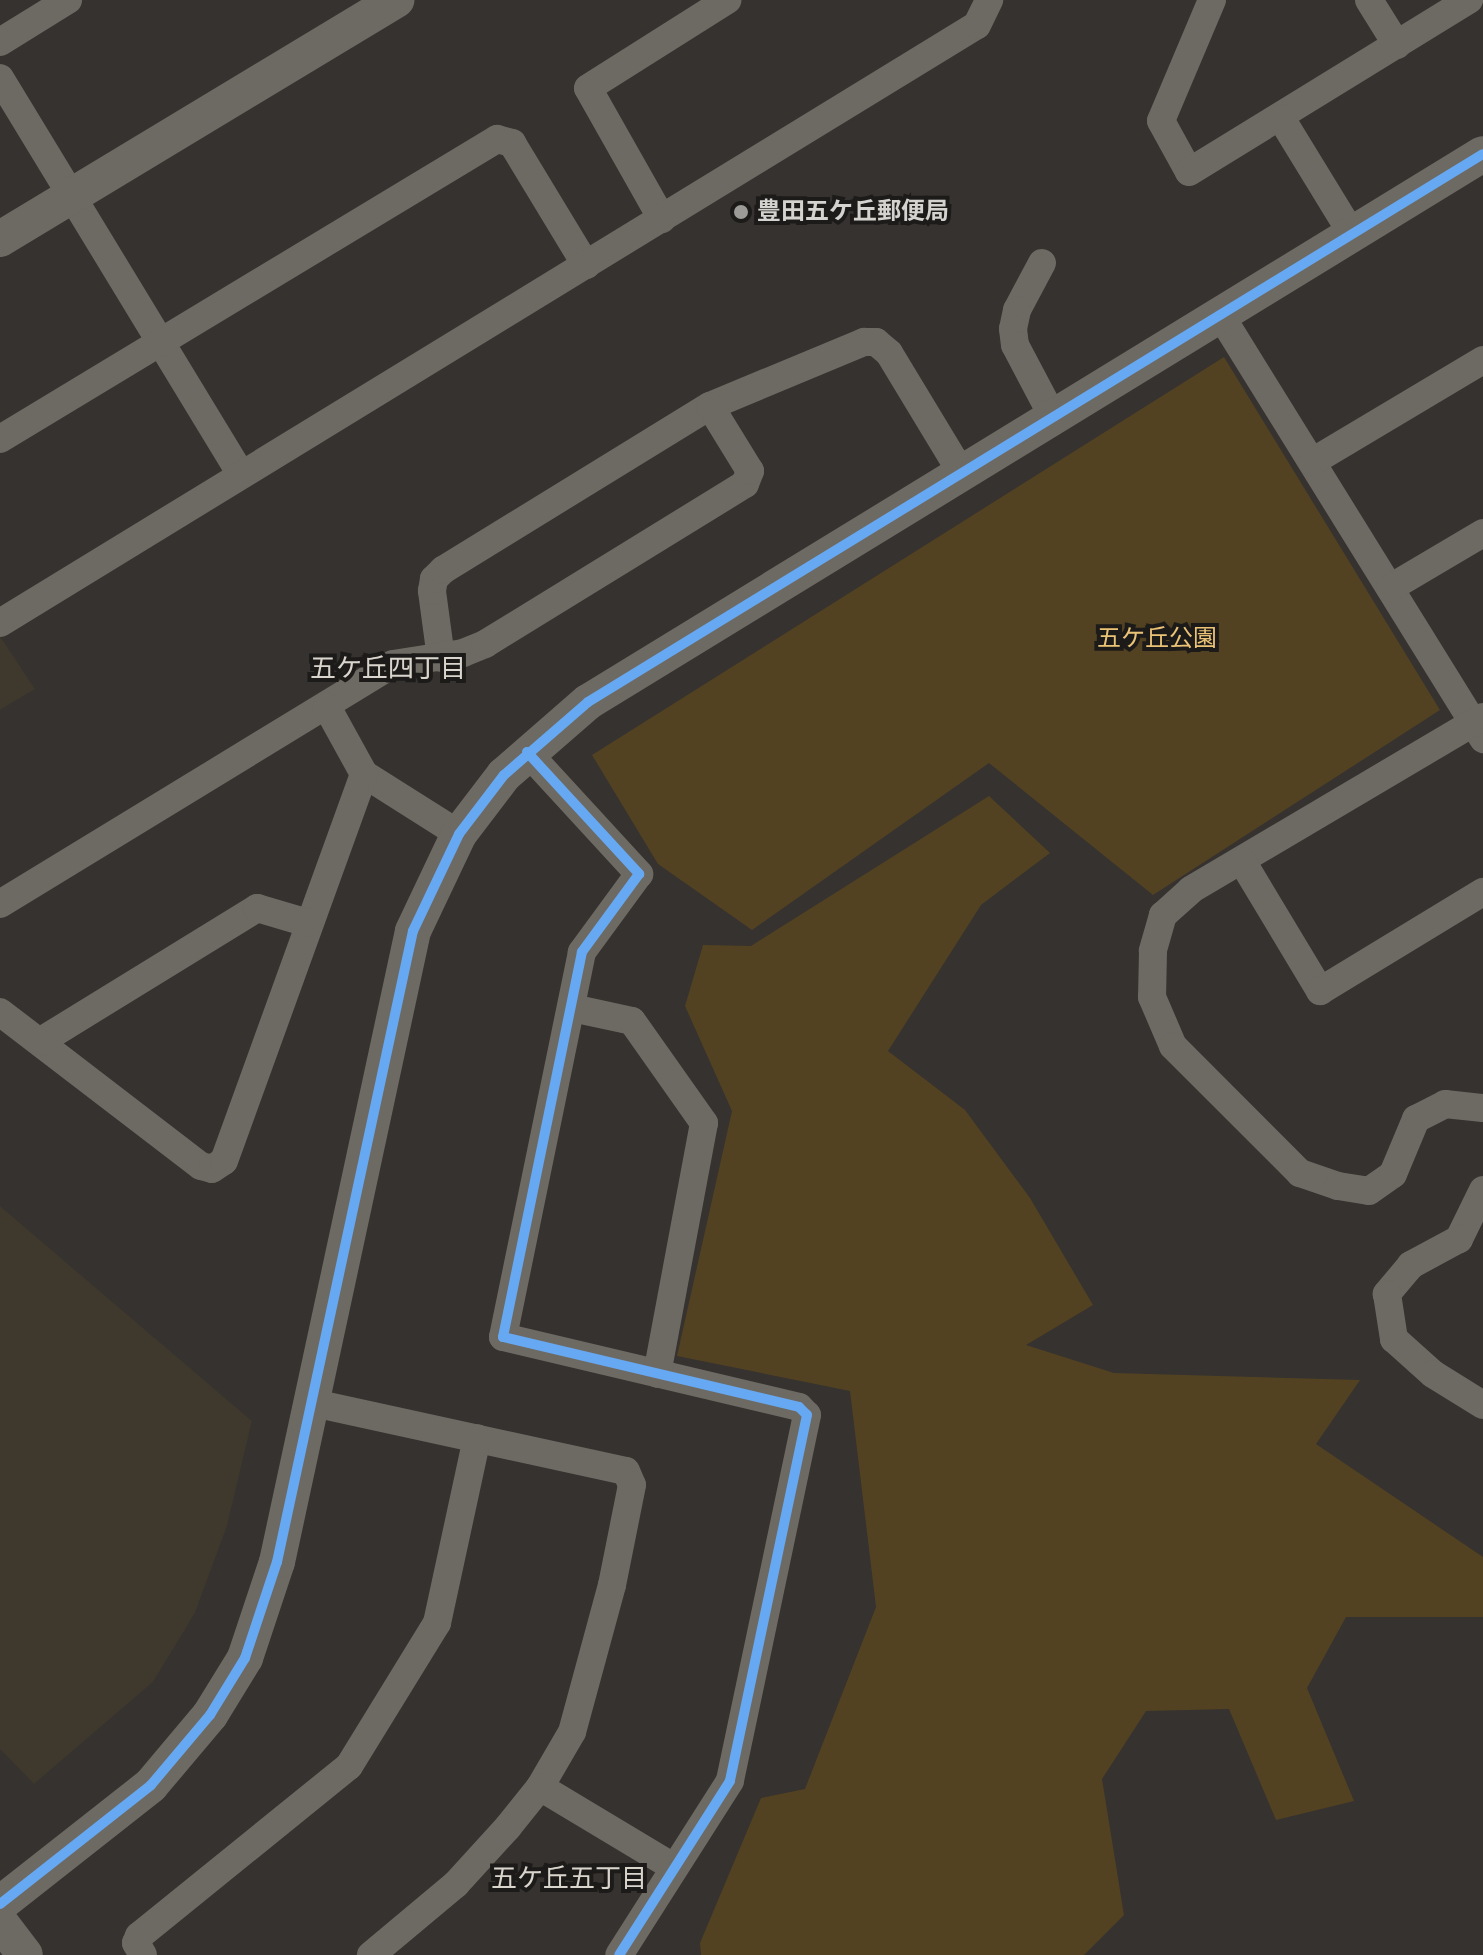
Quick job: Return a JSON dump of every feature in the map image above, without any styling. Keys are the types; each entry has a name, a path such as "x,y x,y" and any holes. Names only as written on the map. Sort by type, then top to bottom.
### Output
{"street":[{"path":"0,42 68,0"},
{"path":"0,239 396,0"},
{"path":"662,219 588,88 727,0"},
{"path":"0,623 977,25 989,0"},
{"path":"1212,0 1161,121 1189,172 1469,0"},
{"path":"1369,0 1397,45"},
{"path":"0,78 70,198 241,475"},
{"path":"1281,118 1352,234"},
{"path":"0,439 497,139 512,143 586,265"},
{"path":"0,1904 151,1785 187,1747 229,1687 268,1598 413,931 459,834 527,752 588,702 1483,154"},
{"path":"1042,263 1017,310 1013,329 1015,345 1053,417"},
{"path":"1221,316 1480,727 1191,890 1163,915 1153,951 1152,997 1173,1046 1300,1173 1338,1186 1369,1191 1393,1174 1416,1119 1445,1104 1483,1108"},
{"path":"441,658 432,591 439,573 710,406 876,342 889,353 961,472"},
{"path":"1312,462 1483,360"},
{"path":"0,904 393,664 441,658 485,644 745,484 750,471 710,406"},
{"path":"1390,588 1483,533"},
{"path":"327,707 364,774 459,834"},
{"path":"527,752 639,874 582,952 503,1337 799,1407 807,1415 730,1781 619,1955"},
{"path":"0,1012 201,1166 212,1169 224,1161 364,774"},
{"path":"1242,861 1320,991 1483,892"},
{"path":"41,1041 257,908 308,923"},
{"path":"572,1008 632,1021 704,1123 657,1374"},
{"path":"1483,1190 1459,1239 1411,1265 1387,1294 1394,1339 1433,1374 1483,1405"},
{"path":"309,1402 626,1471 630,1477 585,1694 572,1732 540,1787 456,1884 371,1955"},
{"path":"143,1955 136,1943 139,1936 349,1766 437,1623 477,1438"},
{"path":"540,1787 673,1867"},
{"path":"0,1922 25,1955"}],"shaded area":[{"path":"0,636 35,689 0,710"},
{"path":"0,1206 252,1421 227,1526 195,1613 153,1682 34,1784 0,1749"}],"green space":[{"name":"五ケ丘公園","path":"1224,357 1440,710 1153,895 989,763 752,930 658,864 592,755"},
{"path":"989,796 1050,853 981,905 888,1051 965,1110 1030,1198 1093,1305 1026,1345 1114,1373 1360,1380 1316,1444 1483,1557 1483,1617 1346,1617 1307,1688 1354,1801 1276,1820 1229,1709 1146,1711 1102,1779 1124,1915 1084,1955 701,1955 700,1943 761,1798 805,1789 876,1607 850,1391 677,1356 732,1111 685,1006 703,945 751,946"}],"cycle path":[{"path":"0,1904 151,1785 210,1715 245,1658 277,1562 413,931 459,834 504,775 588,702 1483,154"},
{"path":"527,752 639,874 582,952 503,1337 799,1407 807,1415 730,1781 619,1955"}],"place":[{"name":"豊田五ケ丘郵便局","path":"741,212"}],"district":[{"name":"五ケ丘四丁目","path":"388,669"},
{"name":"五ケ丘五丁目","path":"569,1879"}]}
